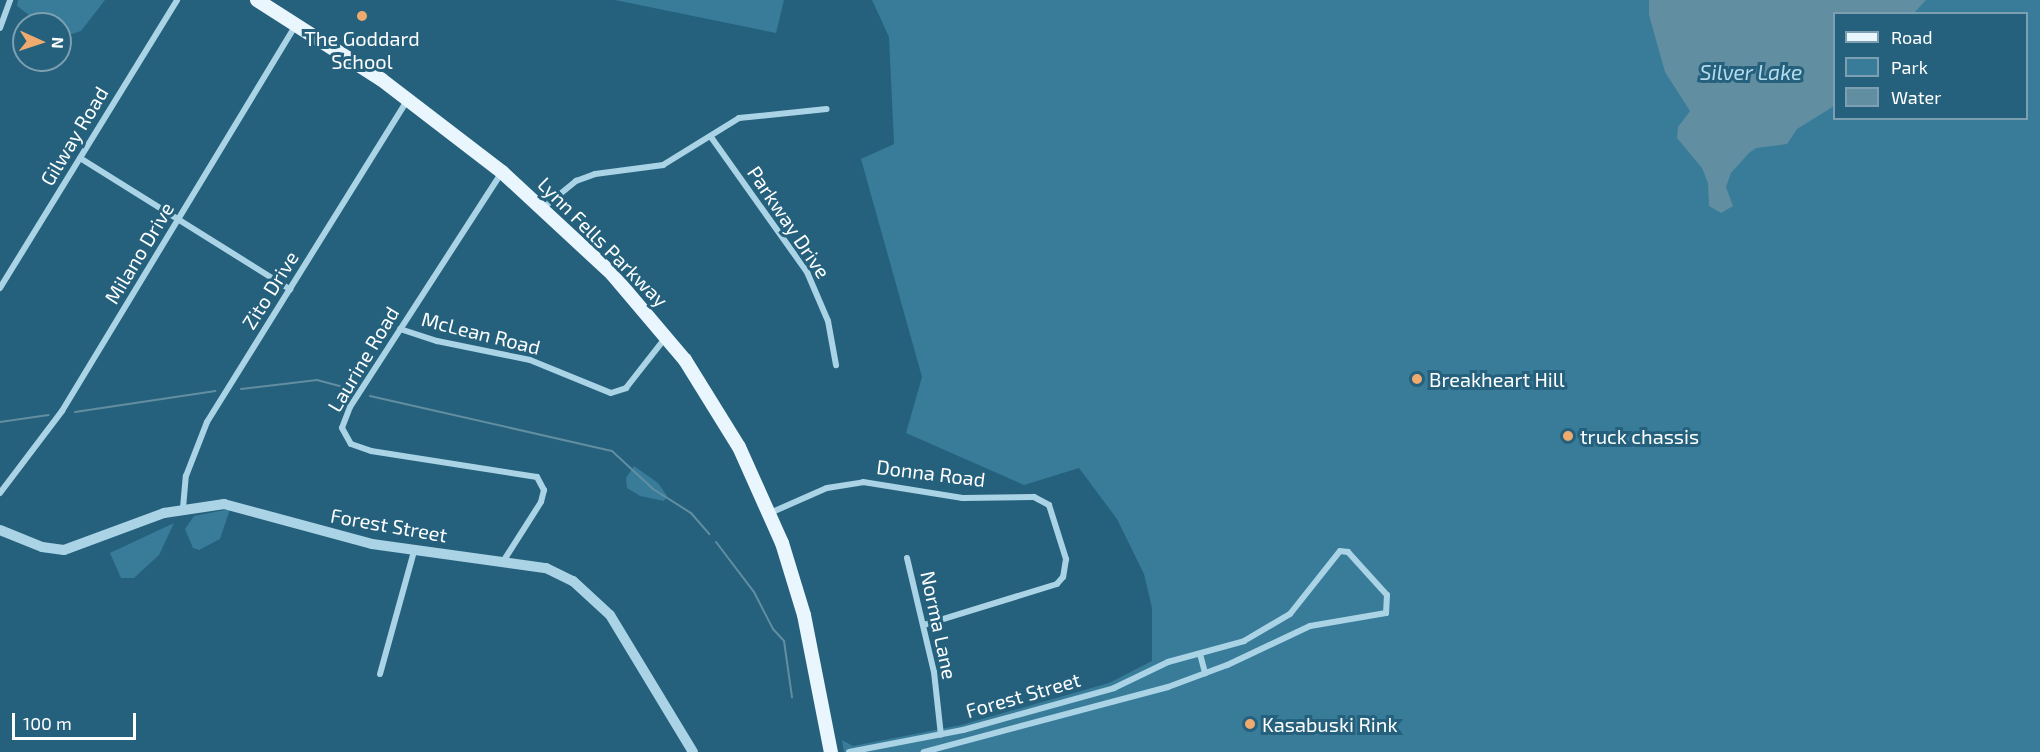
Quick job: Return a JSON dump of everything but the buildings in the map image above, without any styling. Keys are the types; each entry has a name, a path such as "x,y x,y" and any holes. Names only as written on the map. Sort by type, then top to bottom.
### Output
{"main road":[{"name":"Lynn Fells Parkway","path":"257,0 409,98 502,172 612,274 667,336 723,416 770,513 799,596 831,752"}],"street":[{"path":"0,28 10,0"},
{"name":"Gilway Road","path":"0,288 177,0"},
{"name":"Milano Drive","path":"0,493 62,411 297,24"},
{"name":"Zito Drive","path":"183,508 186,476 207,422 409,98"},
{"path":"543,208 564,188 586,176 654,168 673,161 747,116 827,109"},
{"name":"Parkway Drive","path":"711,137 813,283 828,321 836,365"},
{"path":"80,158 290,289"},
{"name":"Laurine Road","path":"502,172 347,413 343,435 351,444 371,451 537,477 544,490 541,502 504,560"},
{"name":"McLean Road","path":"400,329 427,339 530,360 611,393 626,388 667,336"},
{"name":"Donna Road","path":"770,513 828,488 863,482 963,498 1034,497 1049,505 1066,559 1063,577 1057,584 924,625"},
{"name":"Forest Street","path":"0,530 42,547 64,550 183,508 232,504 322,532 414,551 504,560 560,573 603,608 693,752"},
{"path":"380,674 414,551"},
{"name":"Forest Street","path":"849,752 941,735 1114,688 1168,662 1244,641 1280,622 1312,590 1340,551 1348,552 1387,595 1386,613 1310,626 1205,673 1157,690 922,752"},
{"name":"Norma Lane","path":"907,558 924,625 941,735"},
{"path":"1280,622 1288,636"},
{"path":"1200,654 1205,673"}],"green space":[{"path":"18,0 105,0 81,31 72,34 72,12 25,12 17,6"},
{"path":"615,0 784,0 776,33"},
{"path":"872,0 2040,0 2040,752 844,752 842,740 853,746 961,725 1109,683 1152,661 1152,608 1144,574 1117,519 1079,468 1024,485 906,433 922,377 861,159 894,144 889,37"},
{"path":"634,466 658,483 667,496 664,501 640,496 627,488 626,478"},
{"path":"230,509 220,539 199,550 193,548 185,529 194,516"},
{"path":"174,523 159,555 134,578 121,578 110,553"}],"water":[{"name":"Silver Lake","path":"1649,0 1926,0 1915,12 1833,12 1833,107 1797,129 1787,144 1756,148 1749,153 1731,173 1726,187 1733,206 1721,213 1709,206 1708,183 1702,168 1677,138 1678,127 1690,111 1665,72 1649,15"}],"waterway":[{"path":"241,389 317,380 351,389"},
{"path":"75,412 215,391"},
{"path":"370,396 612,451 653,489 691,513 709,534"},
{"path":"0,422 49,415"},
{"path":"716,542 754,592 773,629 784,641 792,697"}],"place":[{"name":"The Goddard School","path":"362,16"},
{"name":"Breakheart Hill","path":"1417,379"},
{"name":"truck chassis","path":"1568,436"},
{"name":"Kasabuski Rink","path":"1250,724"}]}
